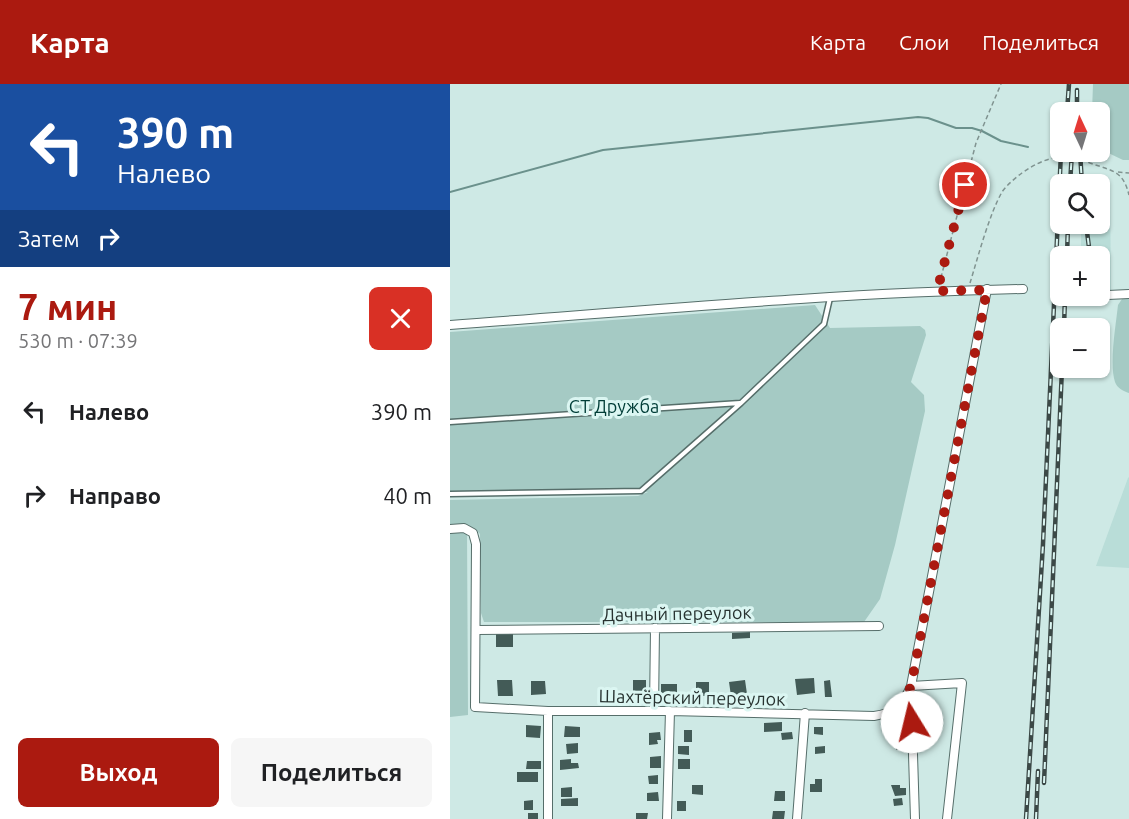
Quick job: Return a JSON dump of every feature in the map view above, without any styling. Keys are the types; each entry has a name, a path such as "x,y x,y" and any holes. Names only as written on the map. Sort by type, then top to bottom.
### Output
{"street":[{"path":"450,325 937,291 1023,289"},
{"path":"915,819 912,722 904,703 911,686 987,290"},
{"path":"1110,295 1129,294"},
{"path":"450,529 464,528 473,533 476,544 476,630"},
{"name":"Дачный переулок","path":"476,630 879,626"},
{"path":"654,711 655,628"},
{"name":"Шахтёрский переулок","path":"476,630 475,707 548,711 670,711 874,716 893,712 904,703"},
{"path":"911,686 962,682 947,819"},
{"path":"548,711 548,819"},
{"path":"667,819 670,711"},
{"path":"797,819 805,714"}],"lane":[{"path":"450,494 641,491 741,403 824,324 830,298"},
{"path":"450,422 741,403"}],"path":[{"path":"937,291 976,143 1001,84"},
{"path":"967,290 996,204 1003,192 1018,176 1040,162 1053,157 1080,158 1117,172 1129,173"},
{"path":"1117,172 1123,178 1129,195"}],"shaded area":[{"path":"1110,185 1111,291 1110,246 1081,246 1081,234 1110,234"},
{"path":"1128,478 1129,568 1096,566"}],"green space":[{"path":"1093,84 1129,84 1129,160 1123,160 1110,154 1110,102 1092,102"},
{"path":"1126,296 1129,296 1129,393 1116,384 1113,374 1118,305"},
{"name":"СТ Дружба","path":"815,305 830,328 920,326 925,330 926,335 911,382 924,395 925,411 895,545 880,599 864,622 484,622 481,613 480,534 467,525 450,524 450,500 638,496 648,492 450,497 450,332"},
{"path":"450,530 467,530 468,715 450,717"}],"building":[{"path":"750,632 750,638 732,639 732,633"},
{"path":"496,634 513,634 513,647 496,647"},
{"path":"814,678 815,693 797,695 795,679"},
{"path":"497,680 512,680 513,696 498,696"},
{"path":"633,680 646,680 646,697 633,697"},
{"path":"745,680 747,694 731,696 729,682"},
{"path":"830,680 832,697 825,697 824,681"},
{"path":"531,681 545,681 546,694 531,695"},
{"path":"696,682 709,682 709,696 696,696"},
{"path":"661,684 677,684 677,693 670,693 670,697 661,697"},
{"path":"782,722 782,731 764,732 764,723"},
{"path":"526,725 541,726 540,738 526,737"},
{"path":"565,726 580,727 580,737 564,737"},
{"path":"814,727 823,727 823,735 814,734"},
{"path":"684,730 692,730 692,742 684,742"},
{"path":"660,732 661,740 657,740 658,744 649,745 649,733"},
{"path":"792,732 793,739 782,740 781,733"},
{"path":"896,740 904,740 904,749 896,750"},
{"path":"578,743 578,753 567,754 566,744"},
{"path":"678,746 689,746 689,755 678,754"},
{"path":"825,746 825,753 815,754 815,747"},
{"path":"661,756 661,768 650,768 650,757"},
{"path":"571,759 571,763 578,763 579,768 560,770 560,760"},
{"path":"678,759 690,759 690,769 678,769"},
{"path":"527,761 541,761 541,769 526,769"},
{"path":"517,772 538,772 538,782 517,782"},
{"path":"658,775 658,784 649,784 648,776"},
{"path":"815,779 822,779 822,792 810,792 810,784 815,784"},
{"path":"692,785 703,785 703,795 692,794"},
{"path":"891,785 906,788 906,795 895,796"},
{"path":"572,787 572,797 561,797 561,788"},
{"path":"775,791 785,791 785,801 774,801"},
{"path":"658,792 659,801 647,801 647,793"},
{"path":"578,798 578,806 561,806 561,799"},
{"path":"902,798 903,805 894,806 893,799"},
{"path":"533,800 533,810 524,810 524,801"},
{"path":"677,801 686,801 686,811 677,811"},
{"path":"773,811 785,811 784,819 772,819"},
{"path":"528,813 538,813 538,819 528,819"},
{"path":"636,813 648,813 647,819 636,819"}],"waterway":[{"path":"450,192 603,150 918,117 928,118 956,128 972,128 1001,141 1028,147"}],"railway":[{"path":"1068,102 1069,84"},
{"path":"1077,90 1077,102"},
{"path":"1026,819 1043,544 1061,162"},
{"path":"1071,162 1071,174"},
{"path":"1081,162 1081,174"},
{"path":"1067,246 1068,234"},
{"path":"1087,234 1089,246"},
{"path":"1064,318 1065,306"},
{"path":"1044,783 1062,378"},
{"path":"1036,819 1038,771"}],"route":[{"path":"912,722 904,703 911,686 987,290 937,291 965,185"}]}
